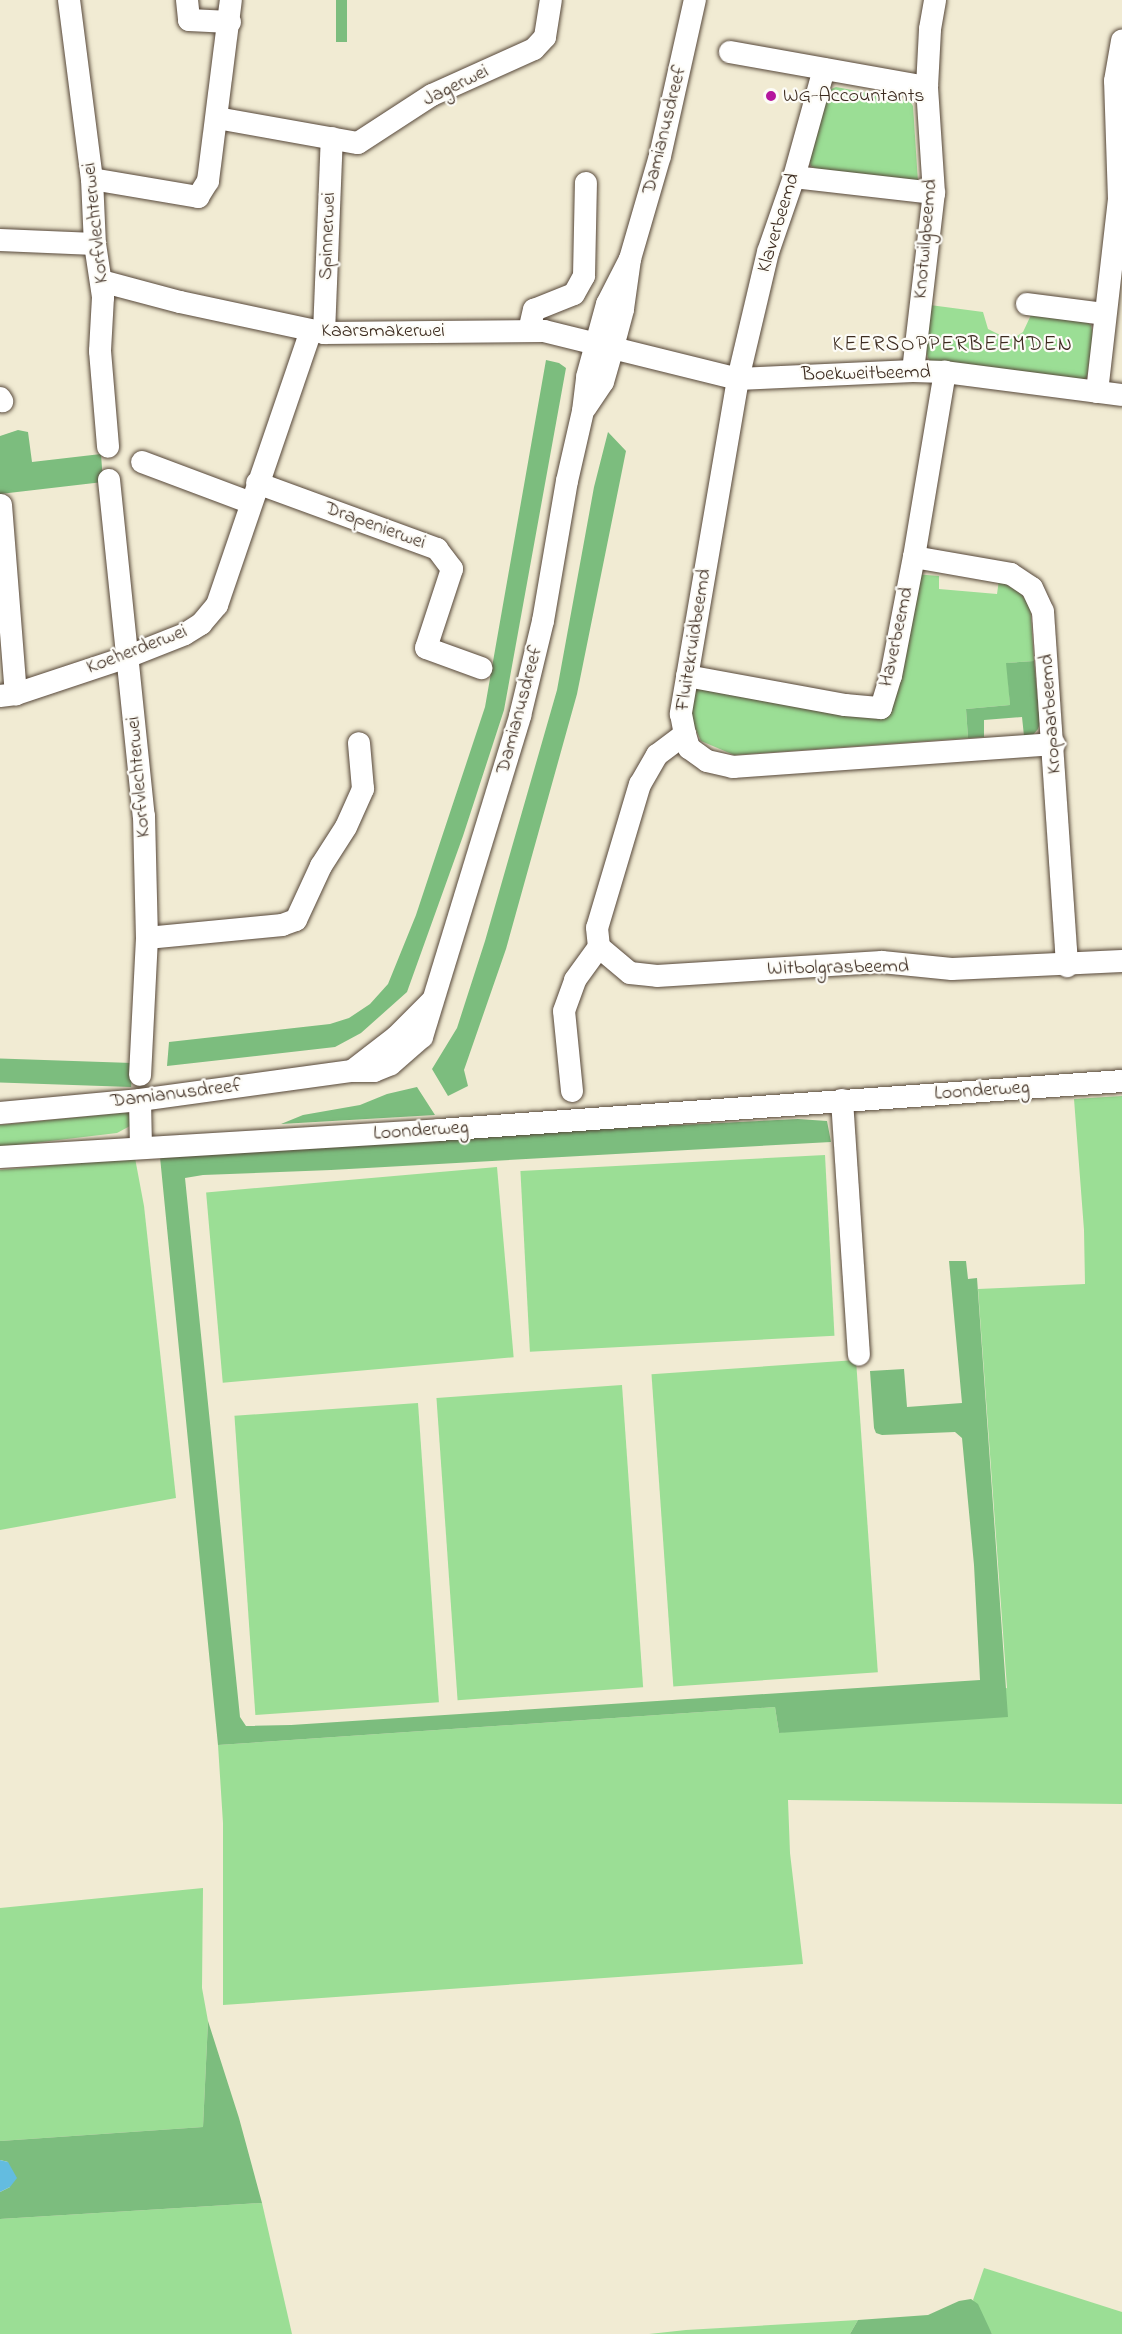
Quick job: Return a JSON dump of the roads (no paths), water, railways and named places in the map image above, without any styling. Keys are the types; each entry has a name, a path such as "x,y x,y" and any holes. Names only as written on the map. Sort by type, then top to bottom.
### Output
{"street":[{"name":"Korfvlechterwei","path":"69,0 92,179 94,244 103,297 100,351 108,447"},
{"path":"92,179 198,197 208,180 230,11 189,20 187,0"},
{"name":"Jagerwei","path":"217,118 358,143 432,95 534,49 545,37 551,0"},
{"name":"Damianusdreef","path":"0,1113 140,1100 352,1071 396,1037 432,1002 441,980 520,716 543,621 567,481 583,411 603,382 605,345 623,309 630,259 660,156 694,0"},
{"name":"Knotwilgbeemd","path":"912,371 934,193 927,87 930,29 935,0"},
{"path":"1097,392 1104,314 1119,200 1115,81 1122,41"},
{"path":"730,52 927,87"},
{"name":"Klaverbeemd","path":"738,378 768,252 794,177 824,69"},
{"name":"Spinnerwei","path":"317,332 332,138"},
{"path":"794,177 934,193"},
{"path":"529,331 534,310 574,294 584,276 586,183"},
{"path":"0,240 94,244"},
{"name":"Kaarsmakerwei","path":"101,281 180,302 317,332 544,331 605,345"},
{"path":"1027,304 1104,314"},
{"name":"Koeherderwei","path":"1,505 8,695 127,657 185,634 201,624 217,605 254,493 317,332"},
{"name":"Boekweitbeemd","path":"605,345 738,378 912,371 945,372 1122,395"},
{"name":"Haverbeemd","path":"687,676 845,705 881,708 891,676 914,557 945,372"},
{"name":"Fluitekruidbeemd","path":"738,378 681,714 689,748 707,761 733,767 1054,744"},
{"path":"142,462 254,493"},
{"name":"Korfvlechterwei","path":"109,480 144,816 147,938 140,1075"},
{"name":"Drapenierwei","path":"254,493 437,549 452,569 426,648 481,668"},
{"name":"Kropaarbeemd","path":"914,557 1011,574 1032,588 1043,612 1054,744 1067,966"},
{"path":"572,1091 564,1011 575,980 599,947 597,928 640,783 657,755 685,734"},
{"path":"147,938 282,925 296,920 321,866 346,826 363,789 359,743"},
{"name":"Witbolgrasbeemd","path":"599,947 630,973 657,976 882,962 952,969 1122,962"},
{"name":"Loonderweg","path":"0,1157 439,1130 1122,1082"},
{"path":"140,1100 141,1148"},
{"path":"842,1100 859,1354"}],"water":[{"path":"0,2160 8,2162 17,2178 10,2187 0,2192"}],"place":[{"name":"WG-Accountants","path":"771,96"}],"district":[{"name":"KEERSOPPERBEEMDEN","path":"953,345"}]}
